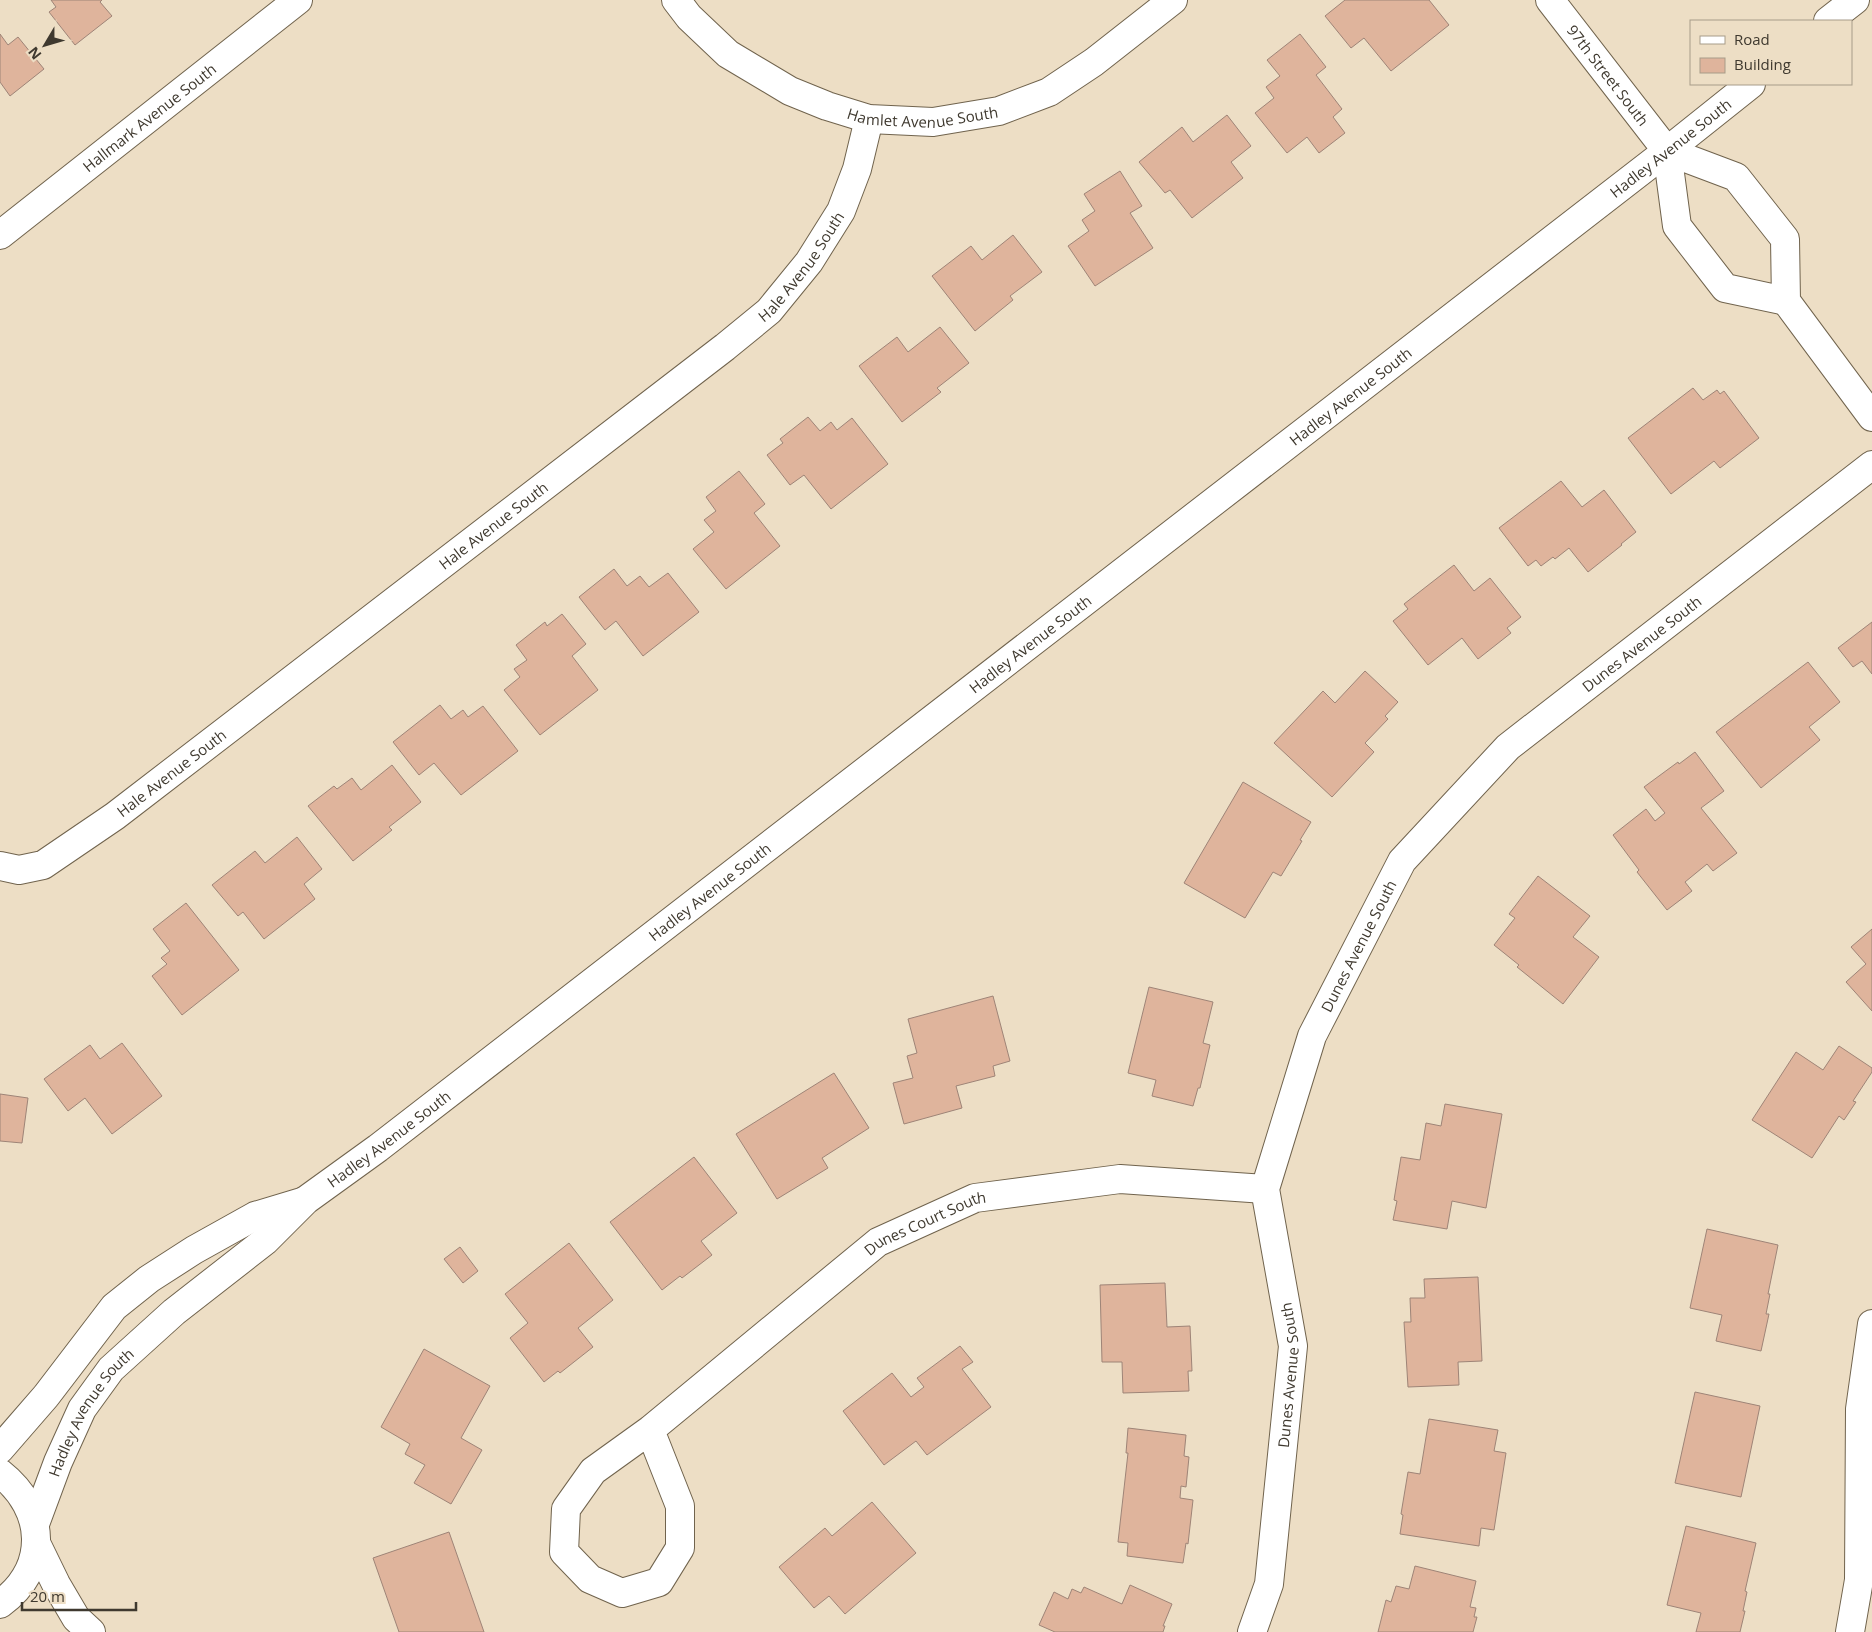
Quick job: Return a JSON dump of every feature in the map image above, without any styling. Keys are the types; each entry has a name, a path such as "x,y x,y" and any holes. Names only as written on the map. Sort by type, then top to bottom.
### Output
{"street":[{"name":"Hallmark Avenue South","path":"0,235 298,0"},
{"name":"Hamlet Avenue South","path":"676,0 689,17 728,54 790,91 827,106 869,118 933,122 999,111 1049,92 1094,62 1173,0"},
{"name":"97th Street South","path":"1550,0 1667,151"},
{"path":"1829,20 1855,0"},
{"name":"Hadley Avenue South","path":"0,1604 12,1595 25,1580 32,1562 36,1534 58,1462 82,1409 111,1369 174,1312 266,1241 306,1200 386,1142 1667,151 1749,85"},
{"name":"Hale Avenue South","path":"0,866 19,870 43,865 115,816 769,311 809,262 841,211 857,169 869,118"},
{"path":"1786,300 1725,288 1677,226 1667,151 1736,177 1785,238 1786,300 1872,417"},
{"name":"Dunes Avenue South","path":"1252,1632 1269,1584 1293,1346 1265,1188 1312,1036 1402,861 1508,747 1872,465"},
{"name":"Dunes Court South","path":"650,1430 680,1506 680,1548 659,1582 622,1593 590,1579 564,1552 566,1509 593,1471 650,1430 878,1242 976,1198 1120,1179 1265,1188"},
{"name":"Hadley Avenue South","path":"0,1449 46,1396 114,1307 149,1279 194,1250 255,1216 306,1200"},
{"path":"1850,1632 1859,1580 1860,1409 1872,1324"},
{"path":"0,1473 19,1491 29,1506 36,1534 56,1584 76,1618 90,1632"}],"building":[{"path":"51,0 102,0 100,2 112,16 75,45 49,12 56,7"},
{"path":"1345,0 1429,0 1449,25 1391,71 1364,38 1351,48 1325,16"},
{"path":"0,34 8,45 18,37 44,69 10,96 0,82"},
{"path":"1300,34 1326,67 1316,75 1342,109 1333,117 1345,133 1319,153 1307,137 1287,153 1255,113 1274,98 1266,87 1280,76 1267,60"},
{"path":"1227,115 1251,146 1231,162 1243,178 1192,218 1170,190 1165,193 1139,162 1182,127 1193,142"},
{"path":"1120,171 1142,206 1130,213 1153,248 1095,286 1068,246 1089,231 1082,220 1095,211 1084,194"},
{"path":"1013,235 1042,272 1010,296 1013,300 975,331 932,276 971,246 982,260"},
{"path":"940,327 969,363 937,388 941,392 902,422 859,366 897,337 908,352"},
{"path":"1693,388 1703,400 1717,390 1720,394 1724,391 1759,438 1720,468 1714,461 1671,494 1628,438"},
{"path":"808,417 820,431 831,422 837,430 852,418 888,464 831,509 804,475 790,485 767,455 783,443 780,439"},
{"path":"739,471 765,504 754,513 780,546 726,589 693,549 714,532 704,520 716,511 706,497"},
{"path":"1561,481 1582,507 1604,490 1636,532 1588,572 1569,548 1555,559 1553,557 1541,566 1536,560 1528,566 1499,528"},
{"path":"1454,565 1474,591 1490,578 1521,617 1507,628 1511,633 1478,659 1462,638 1428,665 1393,621 1408,609 1404,604"},
{"path":"614,569 627,586 640,576 649,587 668,573 699,612 643,656 616,621 605,630 579,597"},
{"path":"562,614 586,644 572,656 598,690 540,735 504,690 520,677 514,669 527,660 516,645 545,622 547,626"},
{"path":"1872,622 1872,674 1862,661 1853,667 1838,648"},
{"path":"1808,662 1840,702 1809,727 1820,740 1761,788 1716,732"},
{"path":"1365,671 1398,702 1385,716 1388,719 1365,743 1374,752 1332,797 1274,743 1323,691 1335,703"},
{"path":"440,705 451,719 463,710 468,717 483,706 518,751 461,795 434,763 419,775 393,742"},
{"path":"1695,752 1724,791 1701,808 1737,853 1713,871 1707,864 1685,882 1692,891 1667,910 1637,872 1639,870 1613,835 1646,809 1655,821 1665,813 1644,787"},
{"path":"392,765 421,802 389,827 392,830 353,861 308,806 334,786 337,789 352,778 361,790"},
{"path":"1243,782 1311,822 1281,876 1273,872 1245,918 1184,883"},
{"path":"297,837 322,869 304,884 315,899 264,939 243,912 238,916 212,885 255,851 265,863"},
{"path":"1538,876 1590,916 1573,937 1599,957 1563,1004 1517,967 1519,965 1494,945 1515,918 1509,914"},
{"path":"186,903 239,970 182,1015 152,976 167,964 161,958 170,951 153,929"},
{"path":"1872,929 1872,1011 1846,982 1866,964 1851,947"},
{"path":"1149,987 1213,1002 1203,1043 1210,1045 1200,1088 1198,1088 1193,1106 1152,1096 1156,1080 1128,1073"},
{"path":"993,996 1010,1061 993,1066 995,1076 956,1086 962,1108 904,1124 893,1083 913,1078 907,1056 917,1053 908,1019"},
{"path":"122,1043 162,1096 112,1134 85,1098 68,1111 44,1079 90,1045 100,1059"},
{"path":"1839,1046 1872,1068 1872,1072 1853,1101 1856,1102 1844,1120 1839,1116 1812,1158 1752,1120 1796,1052 1823,1070"},
{"path":"834,1073 869,1128 822,1158 828,1168 777,1199 736,1134"},
{"path":"0,1094 28,1098 22,1143 0,1141"},
{"path":"1445,1104 1502,1114 1486,1208 1452,1201 1447,1229 1393,1220 1397,1201 1394,1200 1401,1157 1420,1160 1426,1123 1441,1126"},
{"path":"694,1157 737,1213 701,1241 712,1255 682,1278 680,1276 662,1290 610,1222"},
{"path":"1707,1229 1778,1245 1768,1294 1770,1294 1766,1314 1769,1314 1761,1351 1716,1341 1722,1315 1690,1308"},
{"path":"569,1243 613,1300 578,1328 593,1347 560,1373 558,1371 544,1382 510,1338 528,1323 505,1294"},
{"path":"460,1247 478,1271 463,1283 444,1259"},
{"path":"1478,1277 1482,1361 1458,1362 1459,1385 1408,1387 1404,1322 1411,1322 1410,1298 1425,1298 1424,1279"},
{"path":"1165,1283 1167,1327 1190,1326 1192,1371 1188,1371 1189,1391 1123,1393 1122,1362 1102,1362 1100,1285"},
{"path":"960,1346 973,1362 962,1369 991,1407 927,1455 916,1441 884,1465 843,1411 892,1373 911,1397 924,1387 917,1378"},
{"path":"424,1349 490,1386 461,1438 482,1450 451,1504 414,1483 425,1465 405,1454 410,1444 381,1427"},
{"path":"1695,1392 1760,1406 1741,1497 1675,1483"},
{"path":"1429,1419 1498,1430 1494,1451 1506,1453 1494,1530 1481,1528 1479,1546 1400,1534 1403,1515 1401,1514 1408,1472 1420,1474"},
{"path":"1128,1428 1186,1435 1184,1456 1189,1457 1186,1487 1181,1486 1180,1498 1193,1500 1188,1544 1186,1543 1183,1563 1127,1556 1128,1543 1118,1542 1128,1453 1126,1453"},
{"path":"872,1502 916,1553 845,1614 829,1596 814,1608 779,1567 825,1528 832,1536"},
{"path":"1686,1526 1756,1543 1745,1591 1747,1592 1743,1611 1745,1611 1740,1632 1696,1632 1701,1613 1667,1605"},
{"path":"449,1532 484,1632 399,1632 373,1558"},
{"path":"1415,1566 1476,1581 1470,1607 1476,1608 1474,1617 1477,1617 1473,1632 1378,1632 1386,1600 1391,1602 1396,1586 1409,1589"},
{"path":"1130,1585 1172,1604 1163,1626 1165,1626 1163,1632 1055,1632 1039,1625 1054,1592 1068,1599 1072,1589 1081,1593 1084,1587 1122,1604"}]}
